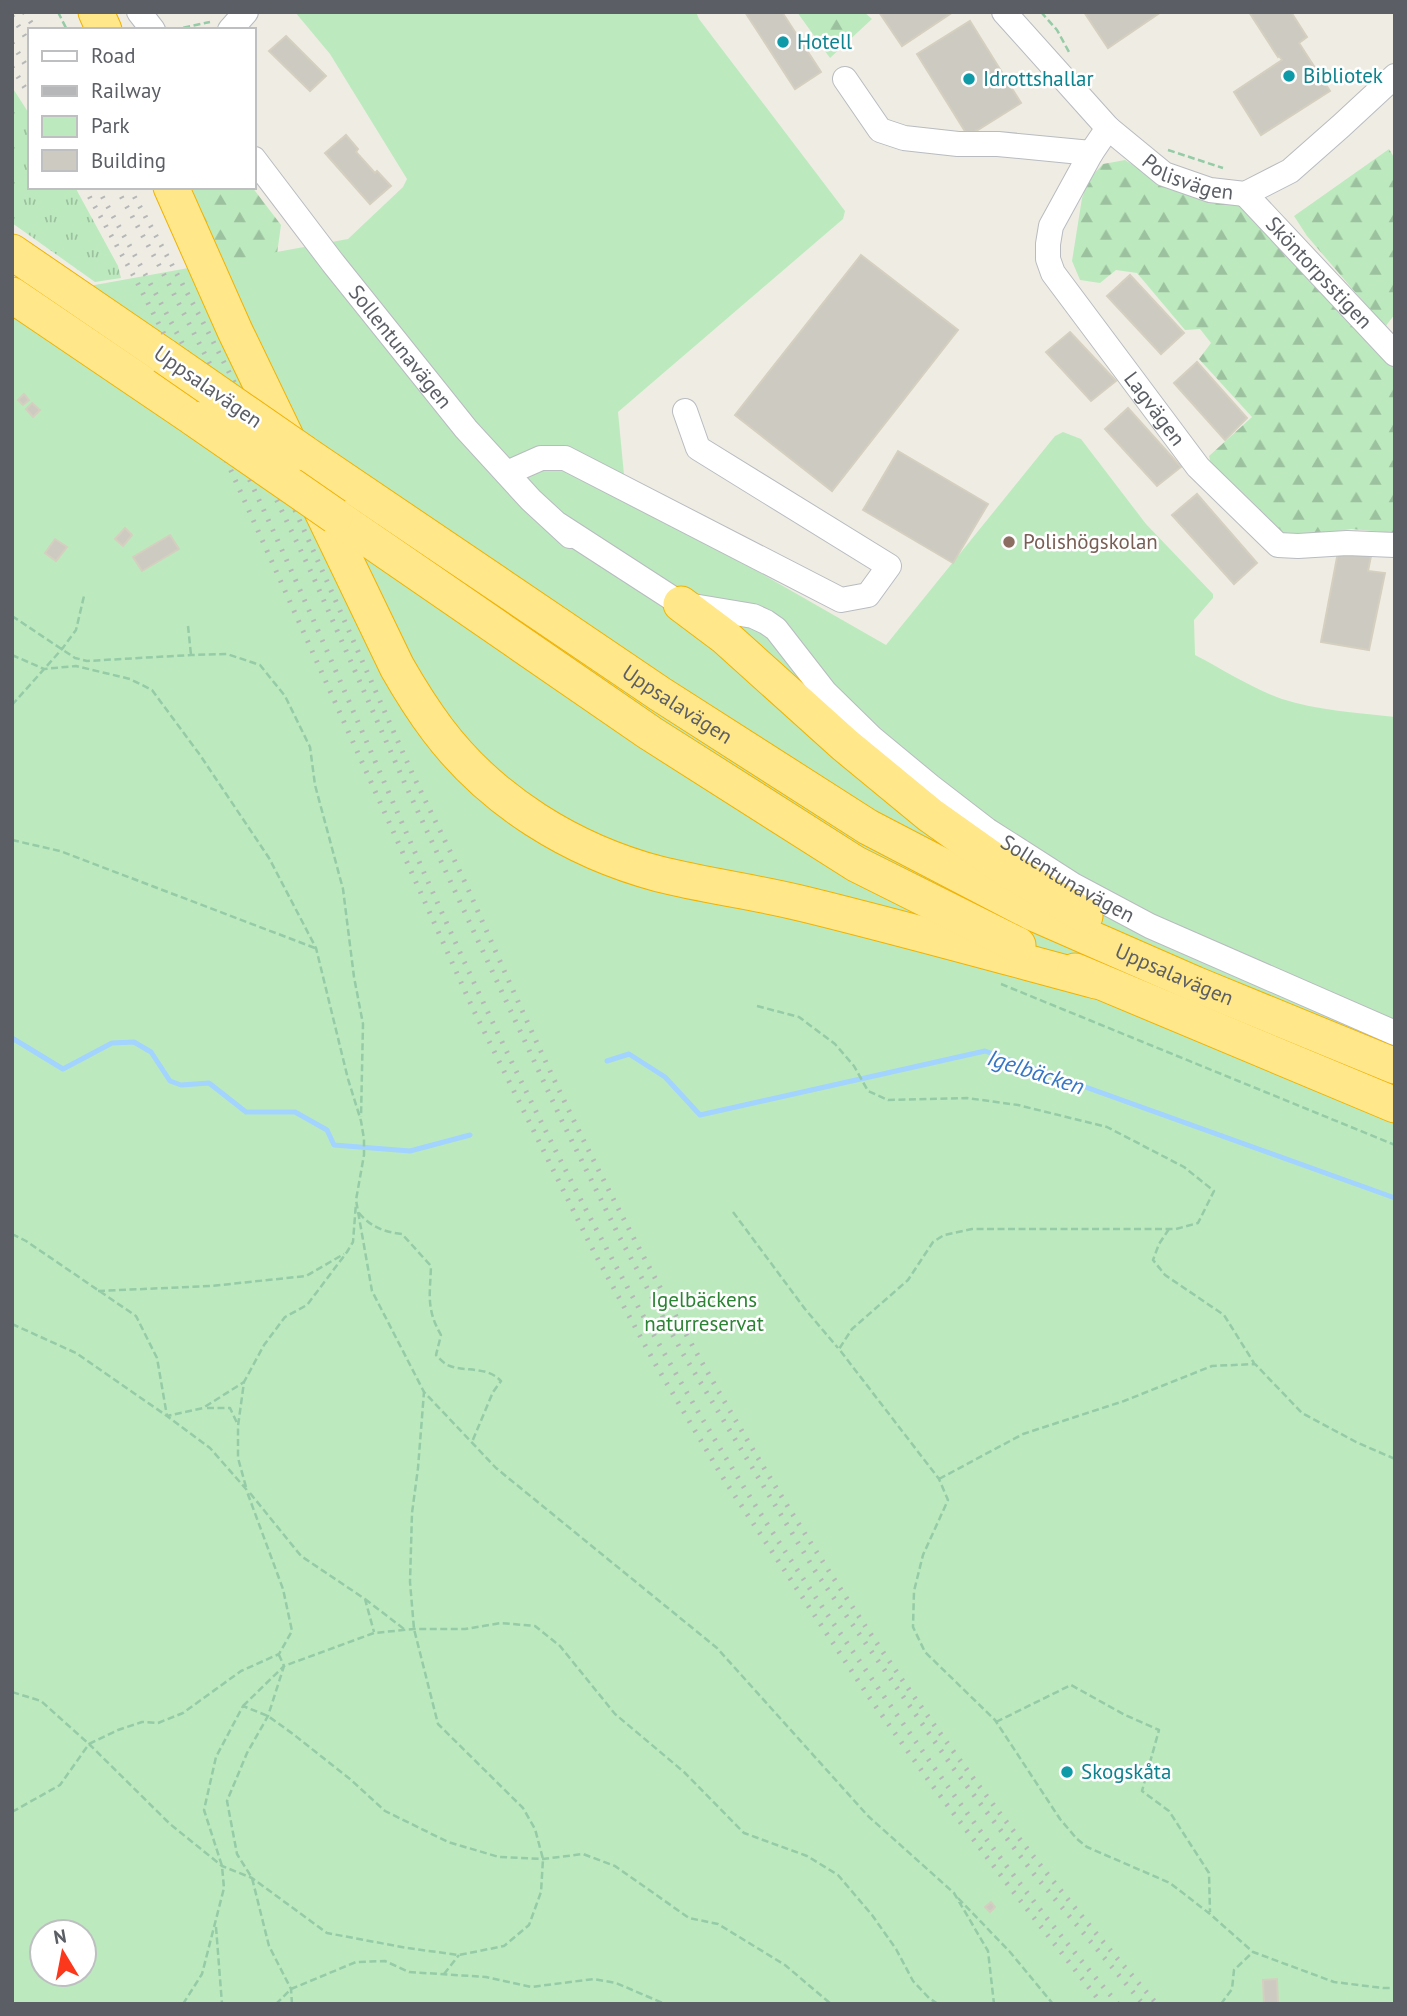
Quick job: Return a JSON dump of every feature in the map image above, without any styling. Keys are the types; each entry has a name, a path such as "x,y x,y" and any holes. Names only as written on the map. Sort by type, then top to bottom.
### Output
{"highway":[{"path":"96,12 103,28"},
{"path":"172,189 235,331 397,667 415,699 438,731 495,789 558,835 629,865 660,874 816,906 1096,981"},
{"name":"Uppsalavägen","path":"12,251 660,694 868,827 1033,913 1195,984 1395,1066"},
{"name":"Uppsalavägen","path":"12,295 650,733 856,864 1096,981 1395,1105"},
{"path":"681,604 725,637 845,745 930,815 999,864 1195,984"}],"street":[{"path":"138,12 151,28"},
{"path":"224,25 246,12"},
{"name":"Polisvägen","path":"1004,12 1108,128 1164,174 1210,190 1245,194 1290,171 1395,76"},
{"path":"845,79 880,130 904,138 1091,153"},
{"name":"Lagvägen","path":"1108,128 1091,153 1051,226 1049,266 1198,467 1278,545 1395,545"},
{"name":"Sollentunavägen","path":"256,162 466,429 531,500 592,558 691,633 700,637 749,634 762,636 791,649"},
{"name":"Sköntorpsstigen","path":"1245,194 1395,354"},
{"path":"506,473 541,458 565,458 841,600 868,595 889,566 698,448 685,411"},
{"name":"Sollentunavägen","path":"559,525 681,604 753,616 776,629 825,692 872,738 987,830 1063,879 1150,926 1395,1033"}],"path":[{"path":"58,12 66,28"},
{"path":"1041,12 1057,30 1070,53"},
{"path":"193,28 224,25"},
{"path":"1157,146 1223,168"},
{"path":"12,705 76,630 84,596"},
{"path":"12,616 75,658 87,661 227,654 260,665 285,696 310,747 315,785 343,890 363,1024 361,1121"},
{"path":"188,626 191,655"},
{"path":"12,655 44,669 76,666 130,679 152,690 200,755 269,858 316,948 364,1139 353,1242 307,1305 285,1317 264,1345 244,1382 238,1426 238,1458 246,1489 283,1589 292,1631 279,1654 241,1671 183,1713 158,1723 142,1722 89,1744 61,1785 12,1812"},
{"path":"12,840 60,851 316,948"},
{"path":"757,1006 799,1017 835,1044 854,1066 868,1091 888,1100 967,1098 1018,1105 1107,1127 1184,1167 1214,1191 1198,1223 1169,1229 972,1229 944,1234 933,1242 908,1280 852,1329 839,1349"},
{"path":"356,1200 372,1291 424,1392 496,1468 717,1648 869,1816 954,1893 1010,1952 1053,2004"},
{"path":"733,1212 805,1309 939,1479 948,1500 923,1555 914,1591 913,1627 925,1652 996,1722 1060,1819 1087,1847 1170,1883 1253,1952 1334,1982 1395,1988"},
{"path":"359,1213 369,1224 388,1232 402,1234 431,1266 432,1320 441,1335 436,1355 448,1366 488,1372 501,1381 490,1399 472,1442"},
{"path":"1169,1229 1153,1260 1165,1275 1224,1315 1255,1364 1302,1413 1395,1459"},
{"path":"12,1234 136,1316 157,1358 167,1416"},
{"path":"97,1291 211,1286 306,1276 347,1252"},
{"path":"12,1324 76,1353 210,1448 301,1556 404,1629"},
{"path":"939,1479 1023,1434 1124,1401 1212,1366 1255,1364"},
{"path":"203,1408 244,1382"},
{"path":"12,1692 41,1701 170,1824 222,1866 252,1878 327,1933 459,1955 504,1946 529,1925 541,1892 543,1860 535,1829 523,1808 438,1724 414,1629 410,1583 412,1513 424,1392"},
{"path":"167,1416 203,1408 230,1408 238,1426"},
{"path":"365,1599 374,1633"},
{"path":"183,2004 202,1975 224,1888 222,1866 204,1810 216,1757 243,1706 284,1666 374,1633 404,1629 465,1629 501,1623 535,1626 560,1646 614,1714 684,1772 744,1833 807,1856 838,1875 872,1915 913,1981 938,2004"},
{"path":"279,1654 284,1666 268,1716 247,1753 227,1801 237,1854 252,1878 269,1946 291,1989 292,2004"},
{"path":"996,1722 1071,1685 1125,1715 1159,1730 1142,1791 1169,1811 1209,1873 1210,1914"},
{"path":"243,1706 268,1716 349,1779 385,1811 448,1842 486,1854 543,1860 583,1854 615,1866 689,1918 718,1924 785,1965 831,2004"},
{"path":"954,1893 988,1951 994,2004"},
{"path":"216,1924 222,2004"},
{"path":"1221,2004 1232,1989 1234,1970 1253,1952"},
{"path":"444,1974 459,1955"},
{"path":"276,2004 291,1989 356,1962 385,1961 409,1972 486,1976 531,1987 594,1979 616,1983 665,2004"}],"green space":[{"name":"Igelbäckens naturreservat","path":"295,12 696,12 845,211 843,219 618,412 626,496 886,645 1055,436 1063,432 1081,439 1146,524 1213,594 1213,598 1194,620 1195,655 1282,699 1323,708 1395,717 1395,2004 12,2004 12,300 348,239 403,187 407,179 330,54"},
{"path":"797,12 864,12 872,19 830,58"},
{"path":"12,87 28,112 28,189 76,189 118,266 121,278 95,282 12,223"},
{"path":"1389,149 1395,159 1395,314 1385,327 1307,236 1294,216"},
{"path":"1125,160 1166,186 1249,208 1395,367 1395,533 1351,529 1280,541 1213,473 1209,456 1252,417 1199,359 1211,343 1200,329 1185,330 1137,273 1116,270 1100,283 1080,280 1072,261 1082,198 1089,179 1103,164"},
{"path":"193,189 254,189 281,225 273,283 286,407 203,226"}],"building":[{"name":"Hotell","path":"745,12 782,12 821,72 795,89"},
{"name":"Idrottshallar","path":"879,12 953,12 902,46"},
{"path":"1084,12 1161,12 1108,48"},
{"name":"Bibliotek","path":"1249,12 1291,12 1307,37 1299,43 1330,91 1261,135 1234,92 1282,60"},
{"name":"Idrottshallar","path":"970,21 1021,103 968,136 917,54"},
{"path":"286,36 326,76 310,91 269,51"},
{"path":"346,135 358,149 356,152 391,186 370,204 325,153"},
{"path":"861,255 958,330 832,491 735,415"},
{"path":"1130,275 1184,333 1161,354 1107,296"},
{"path":"1070,332 1116,381 1091,401 1046,352"},
{"path":"1197,362 1247,418 1225,440 1174,383"},
{"path":"24,394 29,400 23,405 18,400"},
{"path":"32,403 40,410 33,417 26,409"},
{"path":"1128,408 1181,467 1157,486 1105,429"},
{"path":"898,451 988,504 953,563 863,510"},
{"path":"1197,494 1257,563 1234,584 1172,515"},
{"path":"125,528 132,535 123,546 115,539"},
{"path":"170,535 179,549 142,571 133,557"},
{"path":"55,539 67,547 56,561 45,553"},
{"path":"1338,552 1371,556 1368,571 1385,573 1369,650 1321,642"},
{"name":"Skogskåta","path":"1067,1766 1073,1772 1067,1778 1061,1772"},
{"path":"991,1902 995,1907 990,1912 985,1907"},
{"path":"1277,1979 1278,2004 1264,2004 1263,1980"}],"waterway":[{"name":"Igelbäcken","path":"12,1038 63,1069 112,1043 134,1042 151,1052 170,1081 181,1085 209,1083 246,1112 295,1112 327,1130 334,1145 410,1151 470,1135"},
{"name":"Igelbäcken","path":"607,1061 629,1054 665,1077 700,1115 985,1051 1395,1198"}],"railway":[{"path":"24,12 35,28"},
{"path":"12,16 28,41"},
{"path":"12,43 28,69"},
{"path":"12,67 28,93"},
{"path":"85,189 206,415 473,1009 594,1252 657,1367 725,1481 869,1697 932,1785 1102,2004"},
{"path":"98,189 188,354 251,483 416,856 513,1064 573,1184 668,1361 772,1532 883,1695 996,1853 1118,2004"},
{"path":"117,189 235,413 312,574 406,786 562,1121 620,1238 682,1352 817,1574 954,1769 1034,1874 1143,2004"},
{"path":"130,189 248,410 559,1090 633,1237 697,1354 835,1581 910,1691 1071,1903 1157,2004"}],"place":[{"name":"Hotell","path":"783,42"},
{"name":"Bibliotek","path":"1289,76"},
{"name":"Idrottshallar","path":"969,79"},
{"name":"Polishögskolan","path":"1009,542"},
{"name":"Skogskåta","path":"1067,1772"}]}
